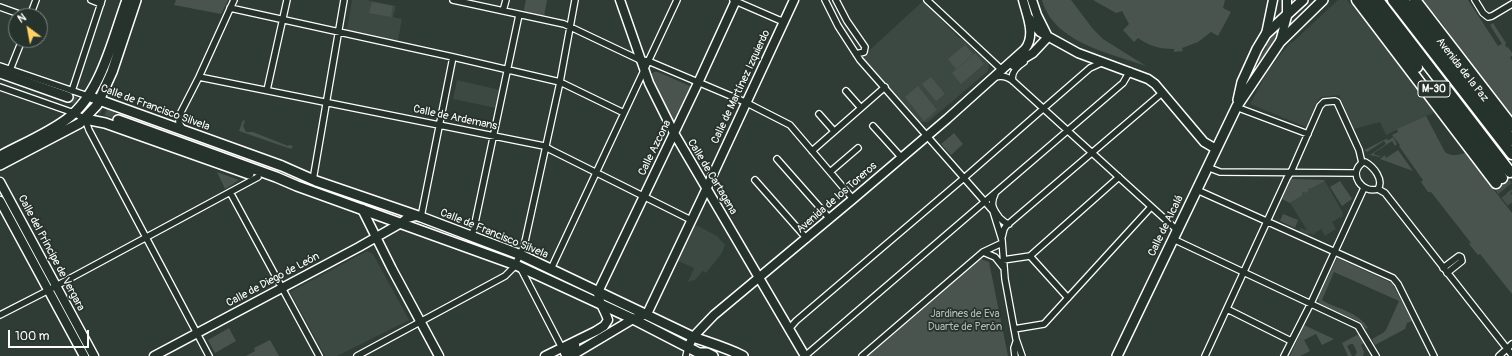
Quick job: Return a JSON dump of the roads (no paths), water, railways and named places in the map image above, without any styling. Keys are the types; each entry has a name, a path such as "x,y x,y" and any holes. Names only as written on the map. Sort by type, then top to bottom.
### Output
{"highway":[{"path":"1357,0 1503,177"},
{"name":"M-30","path":"1367,0 1395,39 1503,177"},
{"name":"M-30","path":"1378,0 1482,135 1503,177"},
{"name":"Avenida de la Paz","path":"1393,0 1512,154"},
{"name":"M-30","path":"1403,0 1512,140"},
{"path":"1415,0 1512,126"}],"main road":[{"path":"0,156 59,124 74,113 88,96 98,80 127,0"},
{"path":"0,165 85,119 100,100 112,72 136,0"},
{"name":"Calle de Alcalá","path":"1236,106 1242,82 1266,34 1303,0"},
{"name":"Calle de Alcalá","path":"1117,356 1236,106 1280,42 1323,0"},
{"name":"Calle de Francisco Silvela","path":"0,73 69,97"},
{"name":"Calle de Francisco Silvela","path":"0,79 69,97"},
{"name":"Calle de Francisco Silvela","path":"88,96 282,166 301,176"},
{"name":"Calle de Francisco Silvela","path":"713,356 707,353 701,354 687,351 633,320 518,266 296,186 276,177 119,118 280,172 313,180 521,255 693,337 727,348 743,356"},
{"name":"Calle de Francisco Silvela","path":"85,119 105,123 258,177 296,186"},
{"name":"Calle de Francisco Silvela","path":"718,346 730,356"}],"street":[{"path":"69,97 101,2 91,0"},
{"path":"184,131 179,123 179,116 199,77 234,0"},
{"path":"267,90 287,0"},
{"path":"313,180 344,0"},
{"path":"453,0 570,26 644,61 746,102 790,125 853,199"},
{"path":"503,11 506,0"},
{"path":"357,356 505,276 518,266 524,246 560,82 575,0"},
{"name":"Calle de Cartagena","path":"620,0 644,61 644,71 674,133 805,356"},
{"path":"644,61 677,0"},
{"path":"734,0 784,21"},
{"name":"Calle Azcona","path":"598,292 698,83 734,0"},
{"name":"Calle de Martínez Izquierdo","path":"647,314 794,0"},
{"path":"825,0 831,14 860,60 984,202 1003,222 1009,224"},
{"path":"836,0 847,21 866,47 864,52 856,54"},
{"path":"927,0 1003,69"},
{"name":"Avenida de los Toreros","path":"687,351 693,337 714,315 807,239 1025,49 1030,41 1028,18 1023,0"},
{"path":"1032,0 1037,15 1048,37 1078,53 1130,71 1148,79 1204,142 1216,149"},
{"path":"1266,34 1272,0"},
{"path":"1280,42 1287,16 1286,0"},
{"path":"1475,0 1483,14 1488,17 1491,17 1512,4"},
{"path":"230,8 560,82 624,113"},
{"path":"472,237 520,15"},
{"name":"Avenida de los Toreros","path":"1003,69 1033,53 1048,37 1038,30 1028,18"},
{"path":"10,70 19,48"},
{"path":"1013,81 1012,77 1014,72 1033,53"},
{"path":"418,217 440,125 453,57"},
{"path":"789,329 796,321 1090,68 1101,62"},
{"name":"Calle de Francisco Silvela","path":"0,66 69,97 88,96"},
{"path":"551,269 644,71"},
{"path":"805,356 1123,83 1130,71"},
{"name":"Calle de Ardemans","path":"199,77 546,146 596,173 691,220"},
{"path":"994,77 1007,77 1013,81 1177,230"},
{"name":"Calle de Francisco Silvela","path":"0,87 74,113 85,119"},
{"path":"812,151 884,88"},
{"path":"846,91 861,108"},
{"path":"1022,356 1016,342 1003,267 1002,242 1004,229 1162,93"},
{"path":"1205,356 1291,172 1320,106 1324,102 1337,102 1359,150 1362,163"},
{"path":"1236,106 1308,134"},
{"path":"819,114 834,132"},
{"path":"85,119 89,130 209,356"},
{"path":"873,126 901,157"},
{"path":"830,172 858,148"},
{"path":"777,159 830,219"},
{"path":"1362,163 1357,168 1355,173 1358,182 1368,190 1378,189 1385,193 1510,352"},
{"path":"1362,163 1368,164 1375,172 1380,183 1378,189"},
{"path":"1207,167 1220,172 1355,173"},
{"path":"0,315 258,177"},
{"path":"1003,260 1030,256 1119,177"},
{"path":"756,180 807,239"},
{"name":"Calle del Príncipe de Vergara","path":"0,182 94,356"},
{"path":"1284,356 1364,188"},
{"path":"1196,190 1396,280 1434,356"},
{"path":"230,192 319,356"},
{"path":"995,193 992,203 993,211 1002,242"},
{"name":"Calle del Príncipe de Vergara","path":"0,201 84,356"},
{"path":"1014,329 1044,324 1151,206"},
{"path":"362,209 439,356"},
{"name":"Calle de Diego de León","path":"154,356 283,288 401,223 407,218 418,217"},
{"path":"1173,239 1244,274 1358,326 1376,356"},
{"path":"862,356 983,252 1002,242"},
{"path":"983,252 995,257 1003,267"},
{"path":"1030,256 1068,298"},
{"path":"518,266 566,353"},
{"path":"566,353 604,326 608,320 598,298 598,292"},
{"path":"1227,308 1292,341"},
{"path":"545,356 566,353 647,314"},
{"path":"1015,356 1014,348 1016,342"},
{"path":"1510,352 1512,344"},
{"path":"1499,356 1510,352"}],"tunnel":[{"path":"68,97 120,116"},
{"path":"1502,178 1512,192"},
{"path":"1496,183 1512,203"}],"park label":[{"name":"Jardines de Eva Duarte de Perón","path":"965,320"}]}
